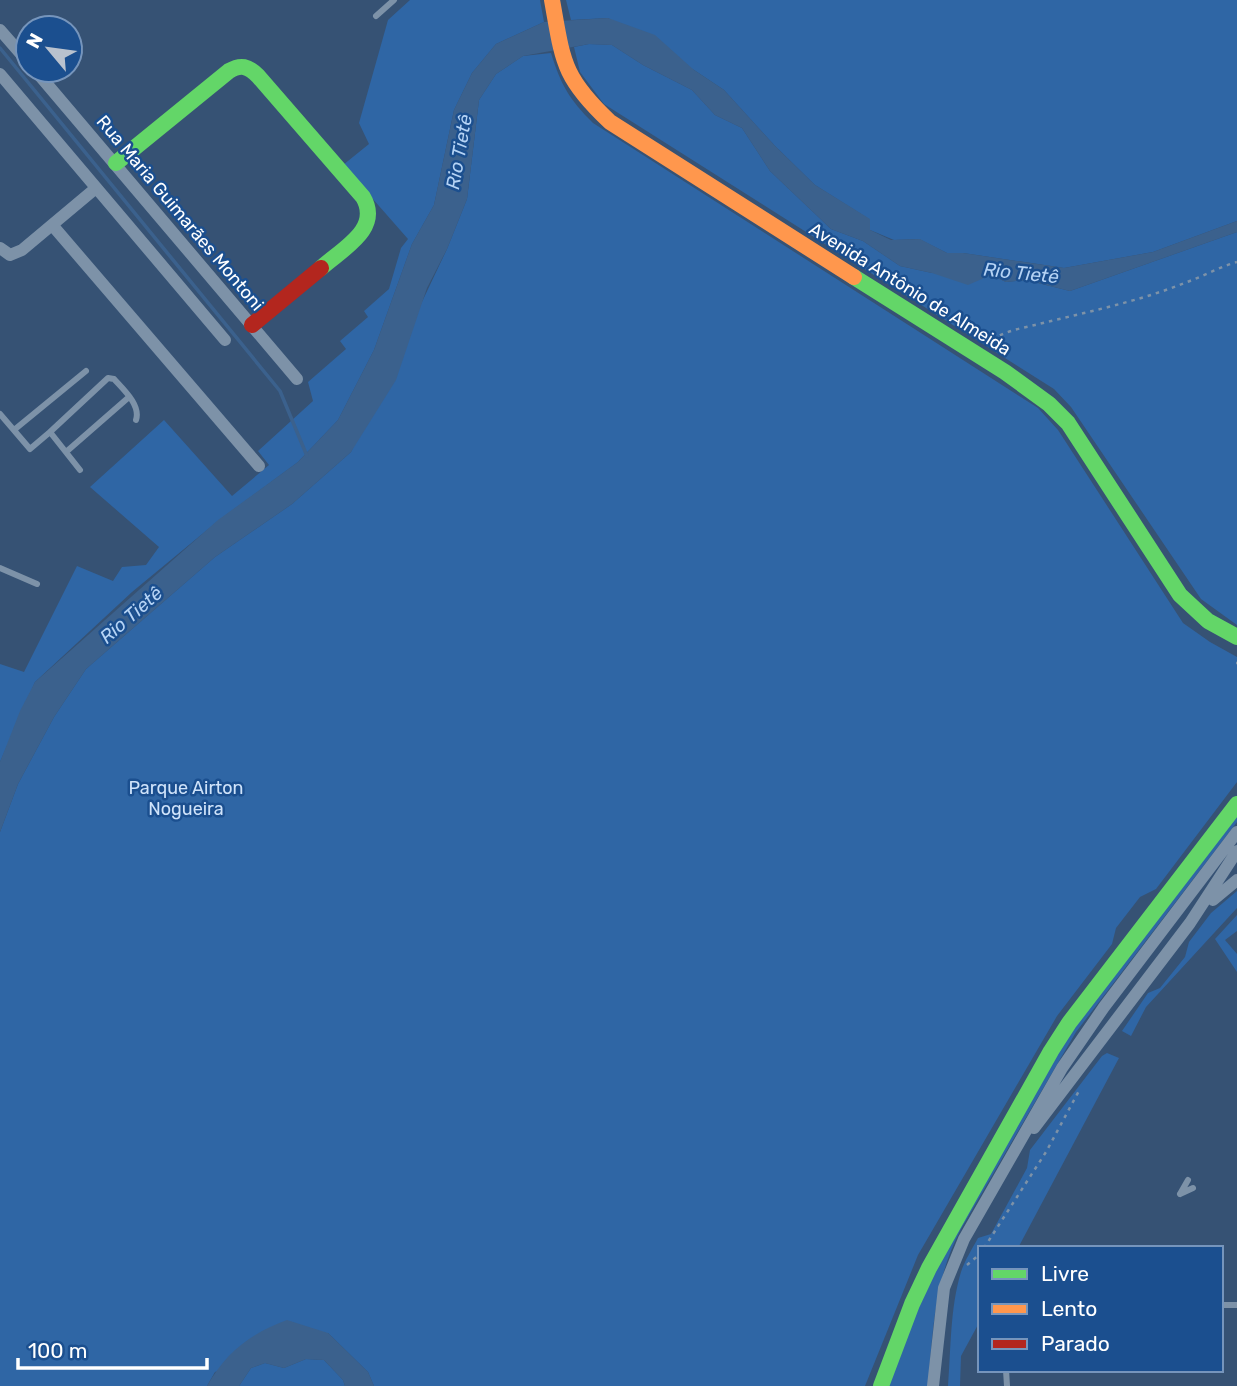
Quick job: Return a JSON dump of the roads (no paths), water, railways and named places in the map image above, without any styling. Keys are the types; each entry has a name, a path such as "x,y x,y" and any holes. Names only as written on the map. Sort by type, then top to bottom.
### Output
{"street":[{"name":"Avenida Antônio de Almeida","path":"552,0 563,58 570,75 580,91 610,121 977,354 1049,404 1068,424 1180,595 1194,611 1237,637"},
{"path":"0,30 14,46"},
{"path":"116,163 229,71 239,65 246,65 363,197 371,215 370,222 362,233 252,326"},
{"path":"0,74 225,340"},
{"name":"Rua Maria Guimarães Montoni","path":"47,84 297,379"},
{"path":"0,247 5,253 14,254 53,226 96,188"},
{"path":"53,226 260,466"},
{"path":"881,1386 912,1304 929,1268 1051,1051 1090,995 1237,804"},
{"path":"933,1386 940,1307 950,1267 1009,1158 1076,1048 1237,832"},
{"path":"1009,1158 1190,923 1237,851"},
{"path":"1190,923 1237,880"}],"lane":[{"path":"376,16 394,0"},
{"path":"14,430 86,371"},
{"path":"0,414 30,449 108,378 114,379 129,397 138,411 136,420"},
{"path":"66,452 129,397"},
{"path":"50,432 80,470"},
{"path":"0,568 37,584"},
{"path":"1188,1180 1180,1194 1193,1188"}],"water":[{"name":"Rio Tietê","path":"608,18 655,35 694,70 724,90 815,185 870,219 870,230 891,240 920,239 947,253 1064,268 1153,252 1237,221 1237,232 1070,291 1026,280 1006,282 991,275 968,285 900,266 863,241 831,229 770,171 742,128 715,115 692,90 643,65 612,45 589,44 523,56 496,74 479,100 467,199 447,249 427,288 396,380 351,452 292,504 215,557 86,669 54,717 18,784 0,832 0,762 20,711 35,682 218,520 298,462 338,420 374,350 412,244 434,205 454,110 472,73 496,44 544,22"},
{"path":"287,1320 328,1333 368,1372 374,1386 345,1386 343,1380 324,1360 306,1359 284,1368 265,1363 251,1368 239,1386 207,1386 222,1363 241,1345 262,1331"}],"waterway":[{"path":"0,48 280,391 307,456"}],"park label":[{"name":"Parque Airton Nogueira","path":"186,798"}]}
